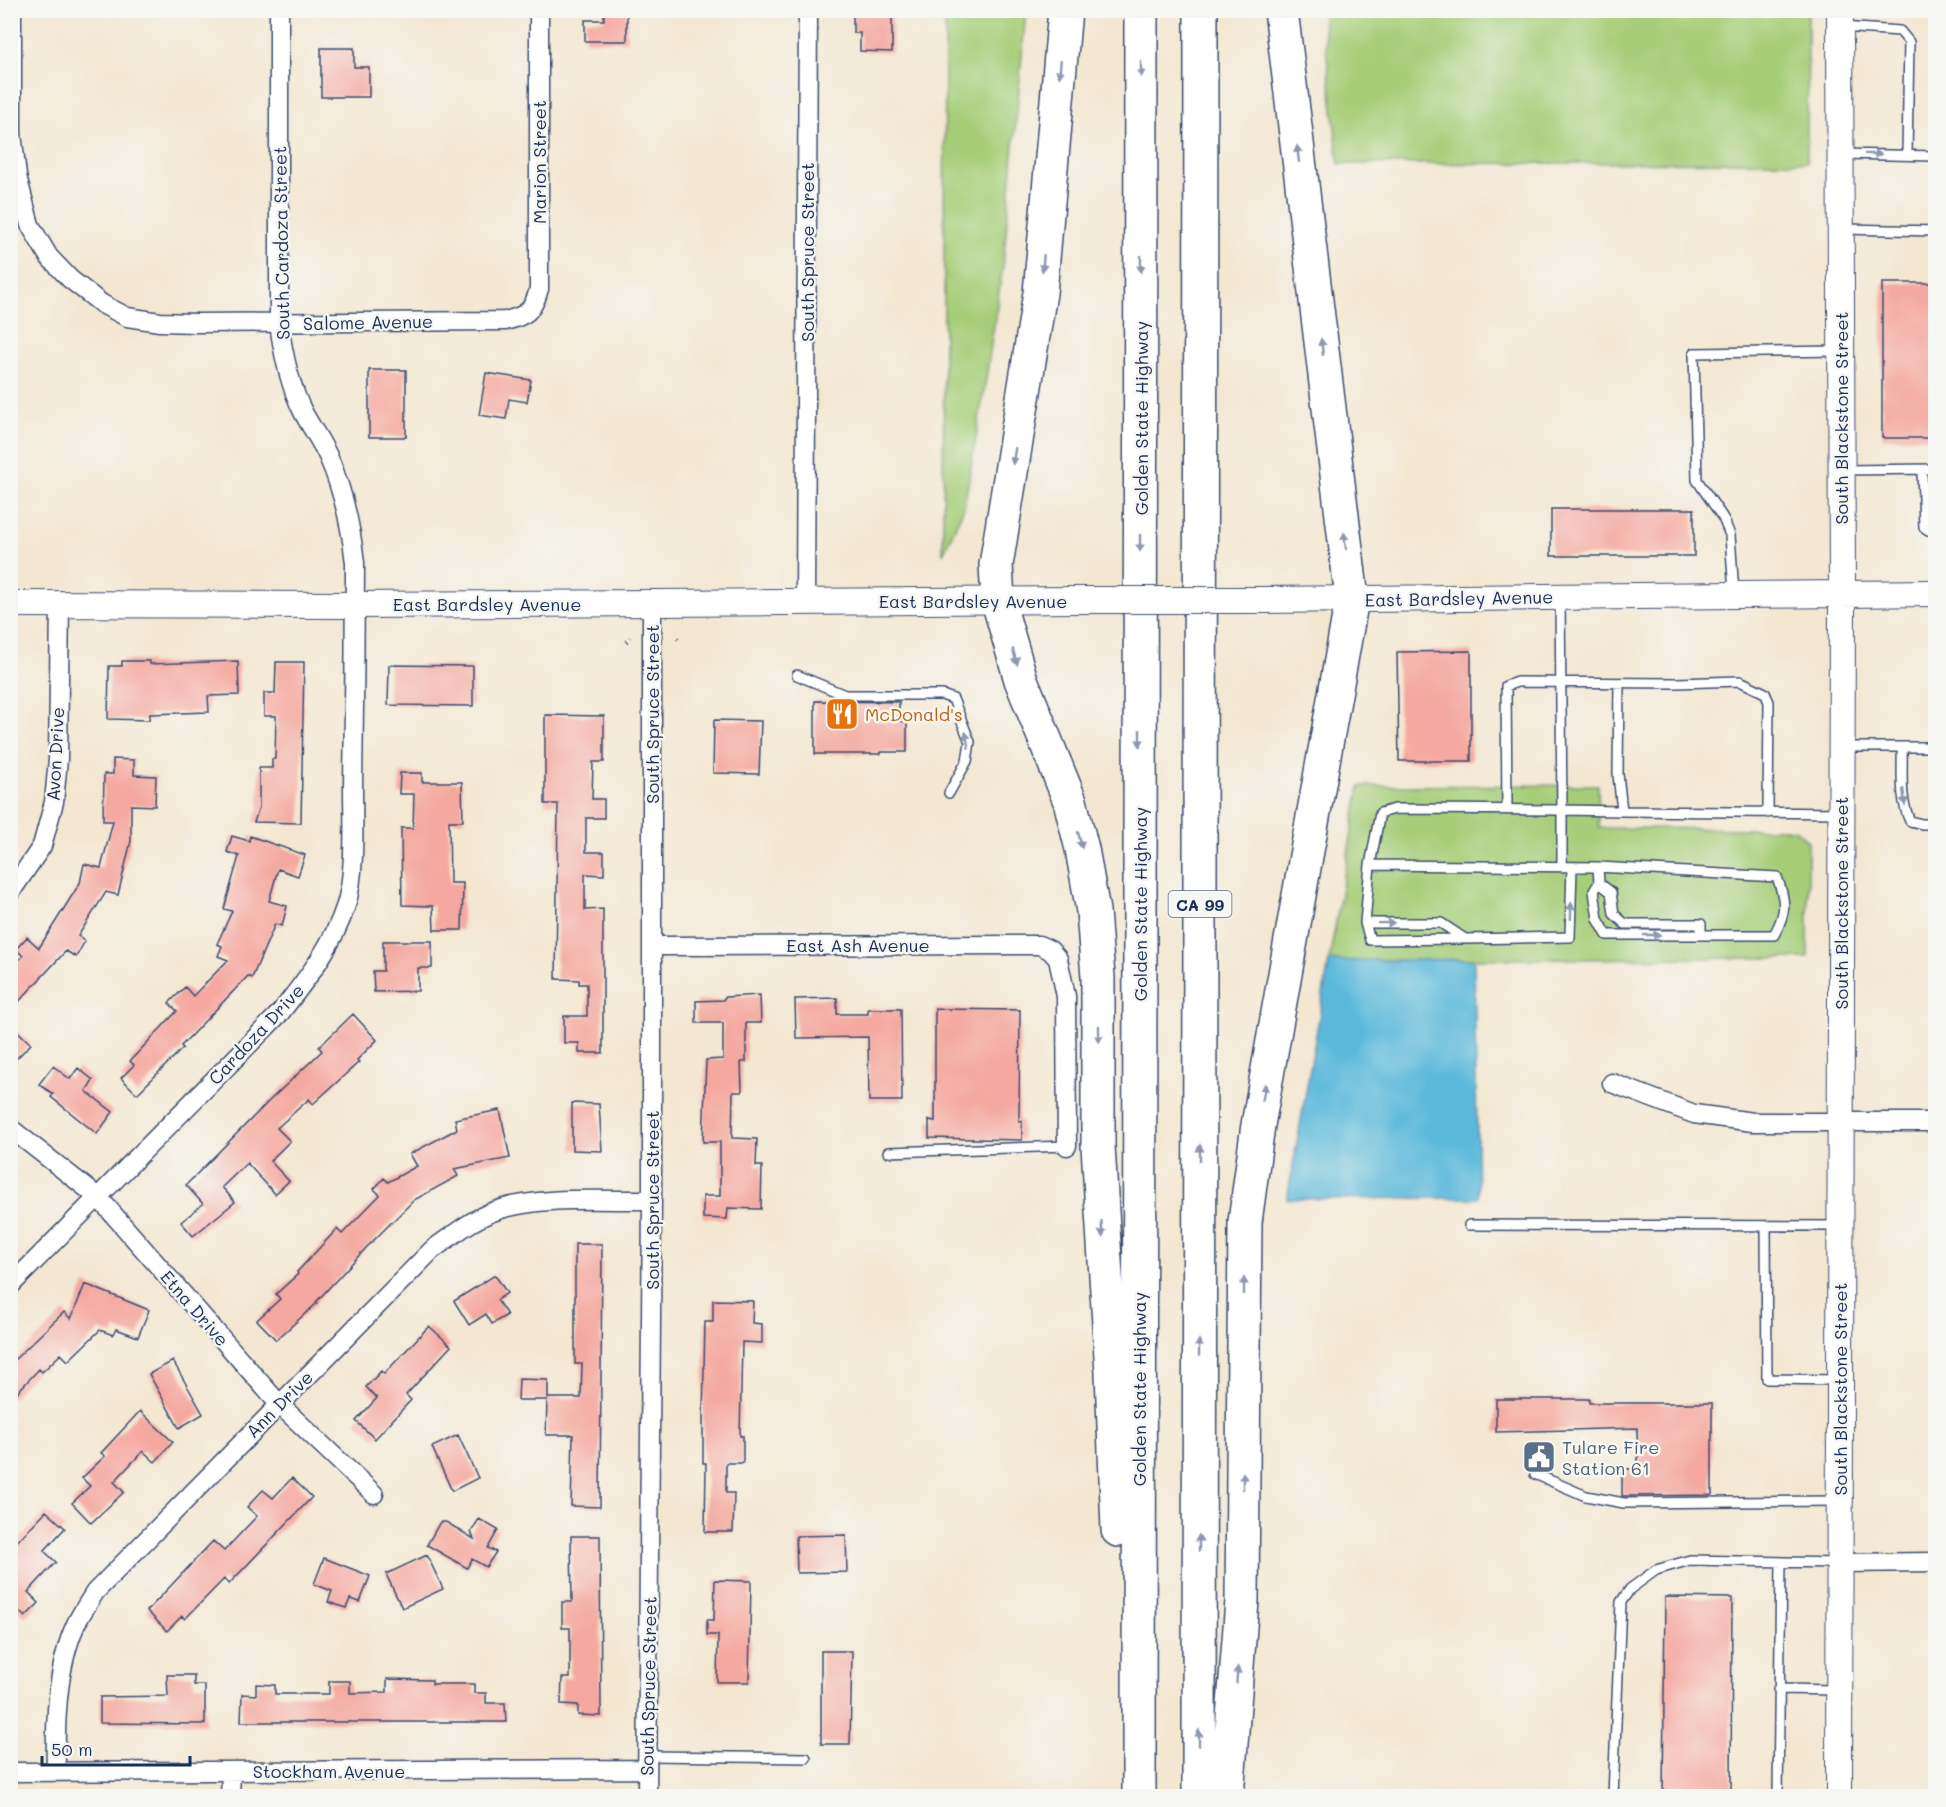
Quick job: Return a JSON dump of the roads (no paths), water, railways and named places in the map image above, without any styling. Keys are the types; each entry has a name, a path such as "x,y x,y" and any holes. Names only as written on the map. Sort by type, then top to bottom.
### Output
{"highway":[{"path":"1065,10 1040,293 996,560 998,601 1021,680 1070,801 1082,849 1093,911 1098,977 1098,1146 1112,1373 1124,1718 1139,1743"},
{"name":"Golden State Highway","path":"1139,1797 1141,10"},
{"name":"CA 99","path":"1199,1797 1201,10"},
{"path":"1227,1797 1242,1600 1245,1222 1258,1125 1352,599 1281,10"}],"main road":[{"name":"South Blackstone Street","path":"1839,1797 1842,594 1840,19"},
{"name":"East Bardsley Avenue","path":"10,604 1263,600 1935,593"}],"street":[{"name":"Salome Avenue","path":"12,10 12,133 17,176 30,225 49,256 70,279 102,304 127,317 160,322 505,321 518,318 528,312"},
{"name":"South Cardoza Street","path":"279,10 279,323 285,366 302,410 327,455 351,526 356,563 355,604"},
{"name":"Marion Street","path":"528,312 536,301 538,289 539,10"},
{"name":"South Spruce Street","path":"805,602 808,10"},
{"name":"South Spruce Street","path":"647,1797 652,1200 652,603"},
{"name":"Avon Drive","path":"10,893 42,846 54,802 58,759 60,604"},
{"name":"Cardoza Drive","path":"10,1286 280,1013 312,972 334,935 347,903 351,871 355,604"},
{"name":"East Ash Avenue","path":"652,946 1039,945 1050,950 1058,959 1066,996 1067,1146"},
{"path":"1612,1083 1694,1114 1752,1122 1935,1122"},
{"name":"Etna Drive","path":"10,1128 98,1197 279,1404 374,1494"},
{"name":"Ann Drive","path":"56,1772 56,1736 66,1656 76,1625 95,1592 432,1250 464,1227 495,1211 531,1203 652,1200"},
{"path":"1839,1563 1935,1562"},
{"name":"Stockham Avenue","path":"10,1772 231,1772 648,1762"},
{"path":"231,1772 231,1797"}],"lane":[{"path":"1840,19 1900,31 1909,42 1907,155"},
{"path":"1840,154 1935,156"},
{"path":"1840,229 1935,231"},
{"path":"1734,595 1730,535 1723,518 1697,480 1694,353 1840,351"},
{"path":"1840,470 1935,470"},
{"path":"1922,470 1924,527 1935,531"},
{"path":"1560,597 1562,810 1570,937 1370,940 1365,923 1370,865 1380,813 1395,809 1507,809 1562,810 1622,811 1768,813 1841,813"},
{"path":"797,675 845,695 942,695 953,699 970,742 967,761 949,793"},
{"path":"1507,809 1506,686 1517,682 1740,681 1765,693 1769,702 1768,813"},
{"path":"1619,683 1618,774 1622,811"},
{"path":"1841,747 1935,747"},
{"path":"1902,747 1903,799 1906,811 1911,820 1922,825 1935,824"},
{"path":"1370,865 1598,867 1777,876 1785,898 1784,918 1774,935 1607,935 1598,919 1594,891 1599,883 1598,867"},
{"path":"1599,883 1611,892 1614,914 1625,924 1701,924 1701,935"},
{"path":"1365,923 1441,923 1465,939"},
{"path":"888,1152 1067,1146"},
{"path":"1469,1224 1840,1226"},
{"path":"1766,1226 1767,1379 1840,1380"},
{"path":"1535,1474 1586,1496 1624,1503 1839,1501"},
{"path":"1613,1797 1621,1602 1630,1589 1656,1570 1690,1560 1839,1563"},
{"path":"1778,1797 1780,1562"},
{"path":"1778,1689 1839,1690"},
{"name":"Stockham Avenue","path":"648,1762 806,1758"}],"water":[{"path":"1474,959 1478,1198 1287,1199 1329,961"}],"place":[{"name":"McDonald's","path":"842,714"},
{"name":"Tulare Fire Station 61","path":"1539,1457"}]}
